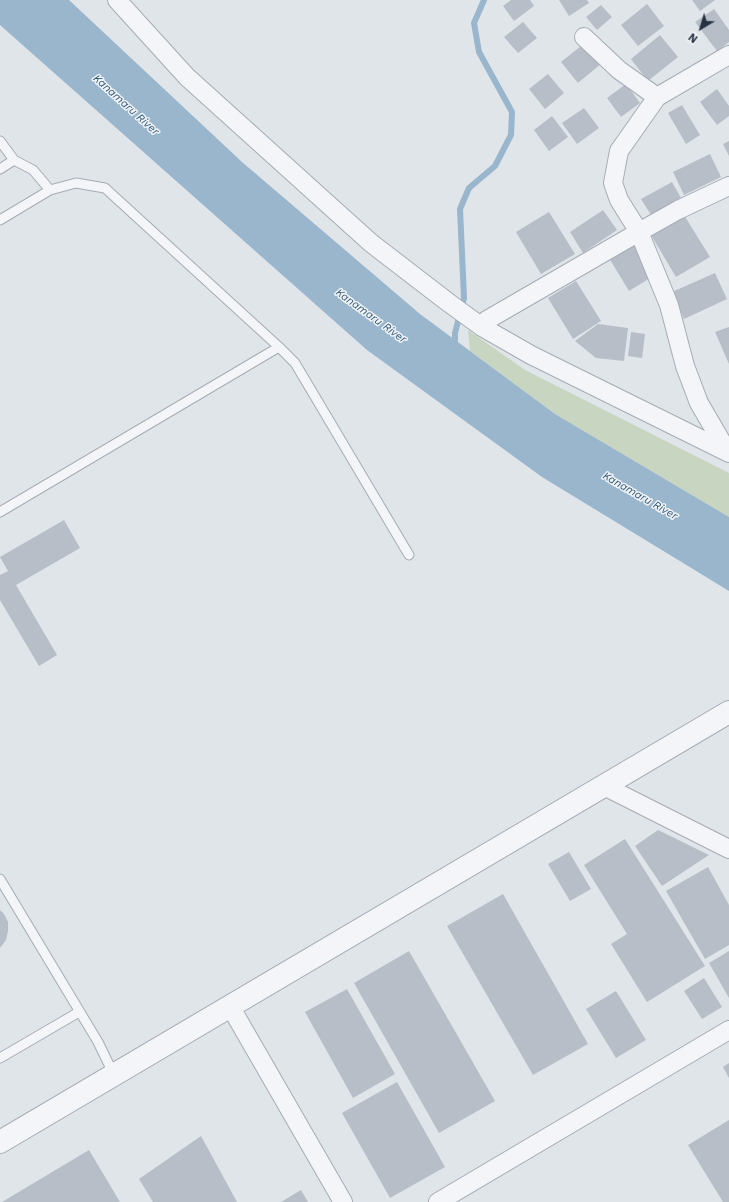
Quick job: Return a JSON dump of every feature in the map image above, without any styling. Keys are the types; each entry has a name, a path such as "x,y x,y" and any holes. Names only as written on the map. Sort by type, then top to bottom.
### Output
{"street":[{"path":"117,0 187,77 371,243 449,303 477,323 531,355 728,452"},
{"path":"584,37 618,70 657,96"},
{"path":"728,452 699,403 685,366 669,305 639,232 619,200 614,183 619,151 657,96 729,55"},
{"path":"477,323 487,320 678,210 729,186"},
{"path":"0,1142 729,712"},
{"path":"604,786 729,849"},
{"path":"230,1006 343,1202"},
{"path":"438,1202 729,1030"}],"lane":[{"path":"0,141 14,160 32,170 50,190"},
{"path":"0,170 14,160"},
{"path":"0,220 50,190 76,183 105,188 280,347 295,363 409,555"},
{"path":"0,512 280,347"},
{"path":"0,879 98,1042 114,1075"},
{"path":"0,1058 79,1012"}],"green space":[{"path":"468,330 525,370 729,473 729,517 555,414 470,351"}],"water":[{"name":"Kanamaru River","path":"0,0 69,0 242,162 420,314 555,414 729,517 729,591 542,477 367,350 0,25"}],"building":[{"path":"511,0 530,0 534,6 514,21 503,6"},
{"path":"559,0 587,0 589,3 569,16"},
{"path":"692,0 715,0 700,11"},
{"path":"647,4 664,26 638,46 621,25"},
{"path":"601,5 612,17 597,30 586,17"},
{"path":"714,9 729,30 729,42 717,51 695,22"},
{"path":"523,22 537,38 518,53 504,37"},
{"path":"660,35 678,57 648,81 631,59"},
{"path":"586,42 602,63 578,83 561,62"},
{"path":"548,74 564,93 545,109 529,89"},
{"path":"626,84 640,103 621,117 607,98"},
{"path":"717,89 729,106 729,116 717,125 700,102"},
{"path":"682,105 700,135 686,144 668,113"},
{"path":"584,108 599,128 577,144 562,123"},
{"path":"552,116 568,137 549,151 534,130"},
{"path":"729,141 729,156 723,144"},
{"path":"710,154 721,177 684,195 673,172"},
{"path":"672,182 681,198 651,215 641,199"},
{"path":"603,210 617,230 583,253 570,232"},
{"path":"549,212 575,254 541,274 516,232"},
{"path":"684,215 710,257 676,277 651,235"},
{"path":"635,243 655,275 629,291 609,258"},
{"path":"715,273 727,299 684,319 672,292"},
{"path":"576,281 601,321 573,339 548,298"},
{"path":"598,324 628,328 624,361 596,358 575,341"},
{"path":"729,327 729,364 715,332"},
{"path":"631,332 645,334 642,358 628,356"},
{"path":"64,520 80,548 16,585 57,655 39,666 0,600 0,575 8,571 0,557"},
{"path":"658,830 709,855 662,886 635,846"},
{"path":"625,839 705,966 647,1002 611,944 627,934 584,865"},
{"path":"569,852 591,889 570,901 548,864"},
{"path":"708,867 729,905 729,945 705,959 666,891"},
{"path":"503,894 588,1044 533,1075 447,926"},
{"path":"0,910 8,922 8,931 6,940 0,948"},
{"path":"409,951 495,1101 439,1133 354,983"},
{"path":"729,951 729,998 709,963"},
{"path":"704,978 722,1007 702,1019 684,991"},
{"path":"347,989 395,1074 353,1098 305,1012"},
{"path":"616,991 646,1040 616,1058 586,1009"},
{"path":"729,1063 729,1078 723,1067"},
{"path":"397,1082 445,1167 390,1198 342,1113"},
{"path":"729,1120 729,1202 723,1202 688,1145"},
{"path":"201,1136 237,1202 153,1202 139,1179"},
{"path":"89,1150 120,1202 2,1202"},
{"path":"301,1190 308,1202 281,1202"}],"waterway":[{"path":"455,346 455,333 464,298 460,209 469,188 495,166 511,135 512,112 479,52 474,23 484,0"}]}
